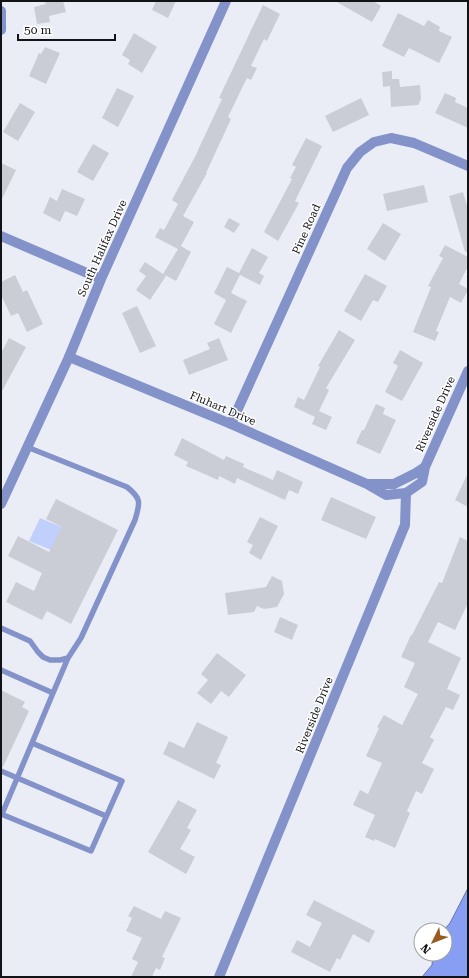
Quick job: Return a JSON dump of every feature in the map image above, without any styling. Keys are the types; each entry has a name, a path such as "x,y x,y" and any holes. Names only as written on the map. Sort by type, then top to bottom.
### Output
{"street":[{"name":"South Halifax Drive","path":"1,504 69,357 101,279 226,1"},
{"path":"1,11 1,30"},
{"name":"Pine Road","path":"230,424 347,168 360,152 374,142 391,138 414,143 468,166"},
{"path":"1,236 101,279"},
{"name":"Fluhart Drive","path":"69,357 230,424 368,484 386,495 406,493"},
{"name":"Riverside Drive","path":"219,977 405,525 406,493 422,482 425,467 468,371"},
{"name":"Riverside Drive","path":"407,478 425,467"},
{"name":"Fluhart Drive","path":"368,484 394,484 407,478"}],"lane":[{"path":"27,447 127,487 137,494 139,506 135,520 81,638 68,658 1,814 91,851 122,781 32,743"},
{"path":"1,628 30,641 43,657 50,660 68,658"},
{"path":"1,670 53,692"},
{"path":"1,771 106,816"}],"shaded area":[{"path":"40,518 64,528 54,551 29,541"}],"water":[{"path":"468,888 468,977 422,977 432,965 432,962 453,962 453,922 451,922"}],"building":[{"path":"45,1 63,1 66,12 49,16 50,22 37,24 34,7 46,4"},
{"path":"156,1 176,1 168,18 152,10"},
{"path":"335,1 373,1 381,6 372,22"},
{"path":"263,5 280,14 267,41 264,39 251,66 257,68 251,80 247,78 228,117 231,119 207,173 183,216 194,222 181,246 191,252 176,281 163,274 178,249 155,237 160,228 164,230 178,204 172,200 198,151 222,99 219,98"},
{"path":"398,13 424,26 428,20 440,27 439,31 452,37 439,63 409,48 404,57 382,46"},
{"path":"134,33 157,47 142,73 128,64 130,60 122,55"},
{"path":"45,47 60,53 46,84 29,76 39,53 41,54"},
{"path":"392,71 392,79 399,79 400,87 420,85 421,99 418,105 391,107 390,86 383,87 382,72"},
{"path":"117,88 134,96 118,127 102,118"},
{"path":"445,93 456,98 455,102 468,108 468,128 435,113"},
{"path":"361,98 369,115 333,132 325,116"},
{"path":"20,103 35,112 18,141 3,132"},
{"path":"306,138 322,146 295,201 299,203 278,241 264,232 292,179 290,178 296,167 292,165"},
{"path":"93,144 109,153 93,181 77,172"},
{"path":"1,163 16,170 1,201"},
{"path":"424,185 428,202 387,211 383,194"},
{"path":"62,189 85,199 77,216 65,211 60,222 43,213 50,197 57,201"},
{"path":"463,192 468,209 468,251 465,252 449,196"},
{"path":"229,218 240,224 234,233 224,227"},
{"path":"383,223 401,234 385,261 367,249"},
{"path":"445,245 468,257 468,266 459,284 468,290 461,303 450,297 436,331 439,332 435,341 413,332 431,287 428,286 443,258 439,256"},
{"path":"252,248 268,257 259,273 264,276 260,285 240,275 231,293 247,301 231,333 214,324 226,300 214,293 227,267 239,273"},
{"path":"145,262 166,276 150,300 136,290 146,276 139,271"},
{"path":"365,274 387,286 378,302 373,300 361,321 344,311"},
{"path":"15,275 23,292 27,290 43,324 27,332 18,313 11,316 1,295 1,282"},
{"path":"137,306 156,346 140,353 122,313"},
{"path":"339,330 355,340 326,388 329,390 319,411 332,417 326,430 312,424 315,417 294,407 298,397 304,400 320,367 318,366"},
{"path":"9,338 26,347 1,393 1,353"},
{"path":"219,338 228,360 189,375 183,360 210,349 207,343"},
{"path":"400,350 423,363 402,401 385,392 398,366 393,363"},
{"path":"376,404 385,408 383,414 396,420 380,454 356,443"},
{"path":"182,438 224,460 226,456 244,464 243,467 273,480 277,470 303,482 298,494 289,490 285,500 237,478 235,484 219,476 218,480 186,466 188,462 174,455"},
{"path":"468,473 468,507 455,500"},
{"path":"331,497 376,517 366,539 321,520"},
{"path":"56,499 118,530 71,624 47,611 42,620 6,602 16,582 34,591 42,573 8,556 18,536 49,552 62,527 46,519"},
{"path":"260,517 278,526 261,560 249,553 253,545 247,542"},
{"path":"460,537 468,541 468,603 455,630 438,622 428,642 461,658 447,689 460,695 453,710 446,707 430,737 434,740 422,763 434,769 422,794 416,791 407,811 410,813 395,848 375,839 374,841 365,837 375,815 353,805 360,790 368,794 382,763 366,756 379,728 377,727 384,715 402,725 418,694 404,687 415,663 401,657 439,582 442,583"},
{"path":"272,576 282,581 284,594 277,607 264,609 257,606 254,612 228,615 225,593 266,587"},
{"path":"280,617 298,625 292,640 274,632"},
{"path":"217,653 246,675 229,697 221,691 211,704 197,693 208,680 201,674"},
{"path":"1,690 25,702 22,707 29,711 3,767 1,767"},
{"path":"197,722 228,737 216,763 221,765 214,779 163,754 169,741 184,748"},
{"path":"178,800 197,810 187,828 191,830 180,849 195,857 186,874 148,852"},
{"path":"314,900 375,931 369,943 353,934 340,960 337,958 330,972 291,952 297,940 310,947 322,923 306,915"},
{"path":"134,906 161,919 165,911 181,918 162,957 165,958 160,970 156,968 152,977 131,977 138,962 132,959 142,938 126,931 132,918 128,916"}]}
